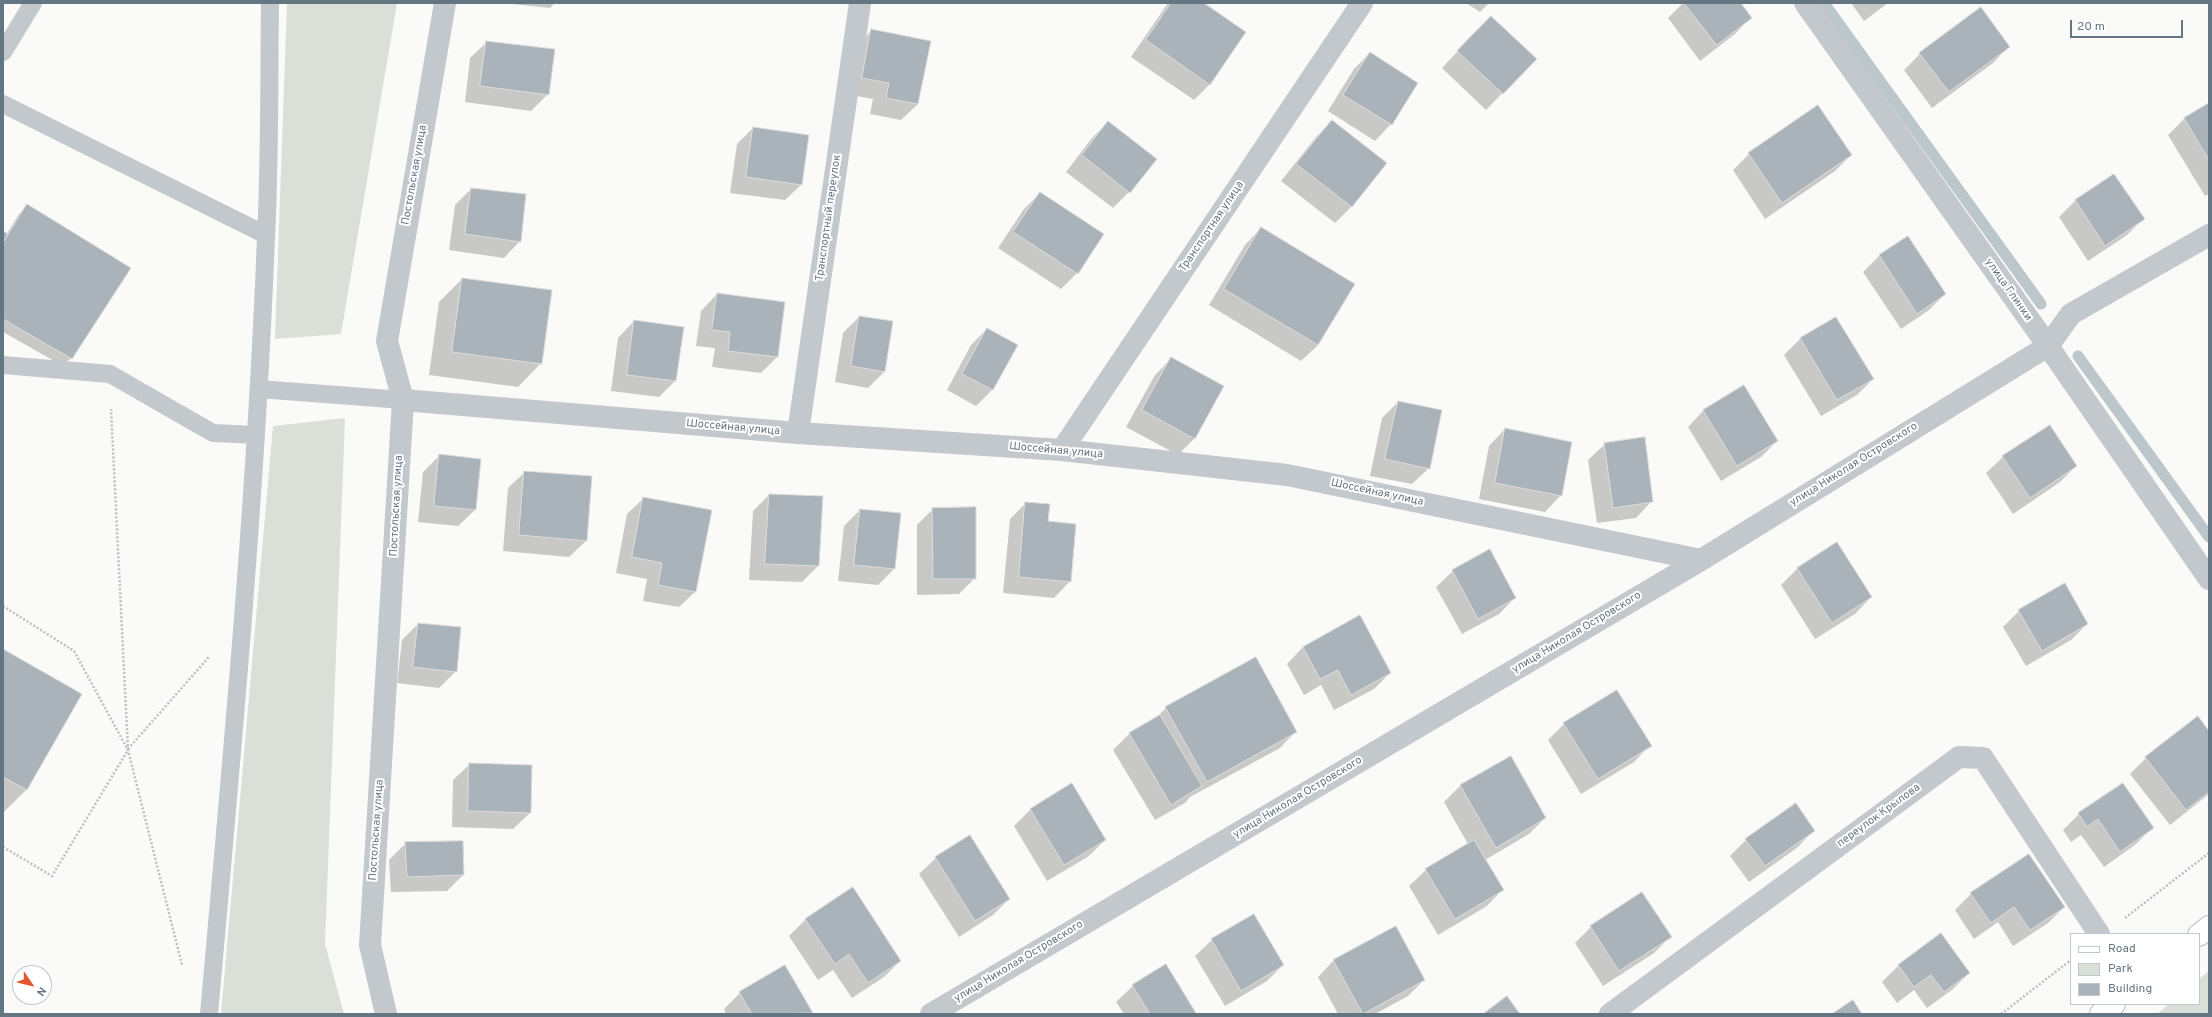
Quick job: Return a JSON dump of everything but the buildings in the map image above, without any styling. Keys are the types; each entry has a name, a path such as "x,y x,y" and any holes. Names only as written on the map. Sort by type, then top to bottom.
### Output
{"main road":[{"path":"2200,934 2209,927"},
{"path":"2101,1014 2113,1005"}],"street":[{"name":"Постольская улица","path":"386,1014 370,945 403,400 386,341 445,3"},
{"name":"Транспортный переулок","path":"798,433 860,3"},
{"name":"Транспортная улица","path":"1062,450 1362,3"},
{"name":"улица Глинки","path":"1805,3 2048,346 2209,579"},
{"name":"улица Николая Островского","path":"931,1014 1702,560 2048,346 2071,314 2209,235"},
{"name":"Шоссейная улица","path":"403,400 798,433 1062,450 1287,475 1702,560"},
{"name":"переулок Крылова","path":"1610,1014 1959,757 1983,758 2099,933"}],"lane":[{"path":"3,52 33,3"},
{"path":"209,1014 245,616 259,389 266,235 270,3"},
{"path":"3,104 266,235"},
{"path":"3,365 110,374 212,433 256,435"},
{"path":"259,389 403,400"}],"path":[{"path":"110,374 128,750 183,969"},
{"path":"3,606 74,651 128,750"},
{"path":"3,847 52,876 128,750 245,616"},
{"path":"2122,920 2209,853"},
{"path":"2002,1014 2070,961"}],"green space":[{"path":"287,3 397,3 341,334 275,339"},
{"path":"345,418 325,944 344,1014 221,1014 273,426"},
{"path":"2209,971 2209,1014 2157,1014 2168,1005 2200,1005 2200,978"}],"waterway":[{"path":"1824,3 2041,304"},
{"path":"2078,356 2209,537"}]}
